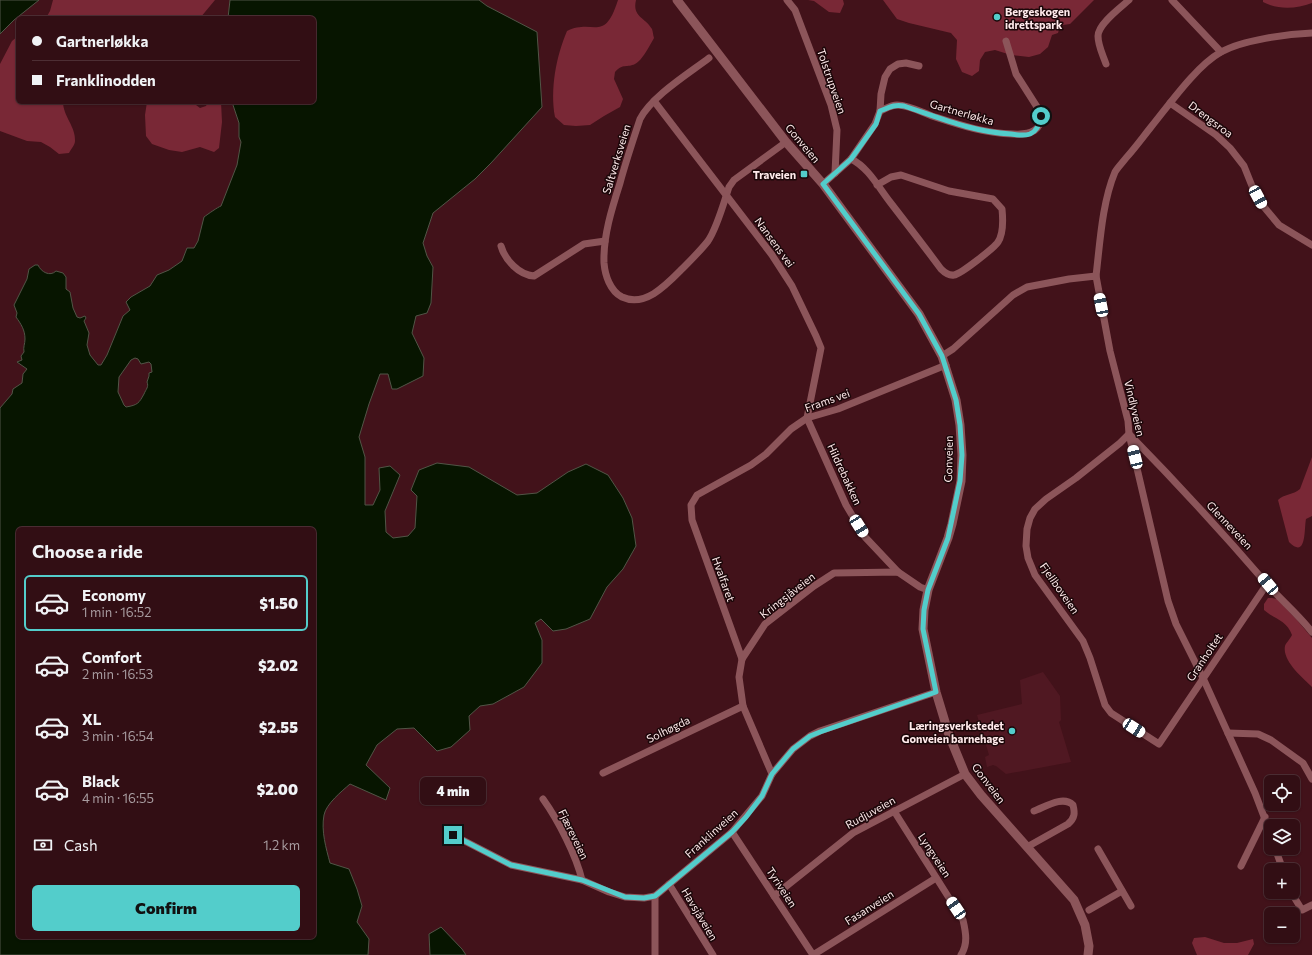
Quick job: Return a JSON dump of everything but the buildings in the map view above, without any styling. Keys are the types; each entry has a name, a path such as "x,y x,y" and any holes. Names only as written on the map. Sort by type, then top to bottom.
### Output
{"street":[{"name":"Gonveien","path":"677,0 786,142 823,184 919,314 946,365 956,400 960,425 962,455 960,481 948,538 928,590 924,610 923,629 936,692 949,735 965,774 981,795 1074,900 1085,925 1089,946 1088,955"},
{"name":"Tolstrupveien","path":"788,0 794,10 831,104 837,130 835,173"},
{"path":"1106,64 1098,35 1102,26 1129,0"},
{"path":"1172,0 1221,52"},
{"name":"Drengsroa","path":"1096,276 1099,246 1107,199 1116,171 1170,103 1208,61 1221,52 1254,41 1312,32"},
{"name":"Gartnerløkka","path":"880,111 898,105 978,130 1002,134 1030,134 1040,124 1041,116 1039,110 1016,74 1006,41"},
{"name":"Saltverksveien","path":"709,58 654,101 645,109 640,119 613,205 605,240 604,264 610,284 618,295 625,298 637,299 647,297 663,288 697,254 709,239 726,196"},
{"path":"823,184 851,159 876,124 880,111 885,77 890,69 898,64 906,63 919,66"},
{"name":"Nansens vei","path":"654,101 772,255 792,286 821,348 807,418"},
{"name":"Drengsroa","path":"1170,103 1216,135 1230,148 1244,166 1252,186 1264,208 1280,224 1312,245"},
{"path":"726,196 729,187 734,180 786,142"},
{"path":"851,159 863,167 945,273 955,275 962,272 992,249 1001,236 1003,218 1002,209 993,199 949,191 901,175 891,177 877,185"},
{"path":"501,246 503,254 510,263 530,276 534,276 584,244 605,240"},
{"path":"942,356 953,349 1013,296 1027,287 1069,279 1096,276"},
{"name":"Vindlyveien","path":"1096,276 1110,351 1168,601 1176,624 1203,678 1265,817"},
{"name":"Frams vei","path":"691,504 697,495 751,465 766,454 791,429 807,418 838,409 946,365"},
{"name":"Hildrebakken","path":"807,418 846,505 865,536 898,572"},
{"name":"Glenneveien","path":"1129,434 1162,467 1268,584 1302,619 1312,632"},
{"name":"Fjellboveien","path":"1129,434 1076,478 1046,499 1036,509 1030,518 1027,530 1026,546 1028,558 1035,575 1083,641 1105,705 1111,712 1159,744"},
{"name":"Hvalfaret","path":"691,504 692,520 698,539 742,659"},
{"path":"898,572 920,587 928,590"},
{"name":"Kringsjåveien","path":"772,774 743,706 739,677 742,659 765,624 814,586 834,573 898,572"},
{"name":"Granholtet","path":"1159,744 1268,584"},
{"name":"Franklinveien","path":"655,896 732,832 762,796 772,774 793,749 810,736 936,692"},
{"name":"Solhøgda","path":"603,773 743,706"},
{"path":"1228,733 1258,734 1271,740 1303,763 1312,779"},
{"name":"Rudjuveien","path":"774,896 853,833 965,774"},
{"name":"Fjæreveien","path":"543,799 551,810 578,865 582,880"},
{"path":"1027,847 1068,824 1072,820 1075,810 1073,804 1066,801 1058,801 1034,811"},
{"name":"Lyngveien","path":"894,811 963,920 966,936 964,950 961,955"},
{"path":"1241,866 1265,817"},
{"name":"Tyriveien","path":"732,832 813,955"},
{"path":"453,835 511,865 582,880 625,897 644,898 655,896 655,955"},
{"path":"1098,849 1131,906"},
{"name":"Fasanveien","path":"813,955 936,878"},
{"name":"Havsjåveien","path":"670,884 713,955"},
{"path":"1089,910 1122,891"},
{"path":"1295,899 1302,910 1312,905"}],"shaded area":[{"path":"0,0 39,0 19,16 16,16 16,18 0,34"},
{"path":"53,0 215,0 202,16 47,16"},
{"path":"230,0 479,0 487,6 537,32 542,107 475,179 433,213 423,243 427,256 433,267 431,303 427,313 416,316 412,333 424,358 423,376 397,389 392,389 388,374 380,374 359,437 365,457 365,505 373,505 380,490 379,468 390,466 400,475 385,511 386,532 393,538 408,536 415,528 417,496 411,490 419,470 437,463 469,467 517,495 537,493 568,472 586,464 608,475 623,498 632,518 636,546 623,569 607,587 590,619 566,629 553,631 541,619 535,623 542,640 542,663 524,687 493,704 480,706 469,716 470,730 451,747 437,751 414,728 397,729 377,745 366,765 390,788 386,800 350,784 328,806 324,815 323,827 324,839 330,863 349,869 362,906 357,922 369,939 368,955 0,955 0,408 12,394 13,389 22,383 23,374 27,369 17,362 22,360 21,356 24,352 25,339 22,327 16,317 17,313 14,305 27,279 29,269 35,265 38,265 41,270 48,274 56,271 63,273 66,277 66,289 70,292 73,308 77,317 80,318 85,316 86,318 84,321 89,333 87,345 90,355 98,365 101,365 107,355 123,316 130,310 126,302 131,297 150,286 157,275 169,270 182,261 187,248 194,248 198,241 204,217 221,206 237,165 241,142 239,137 239,123 233,104 316,104 316,16 228,16","holes":["135,358 138,359 141,364 149,362 151,364 152,372 149,373 148,384 141,400 136,404 126,407 118,392 119,377 131,360"]},
{"path":"618,0 636,0 635,6 637,13 652,29 654,38 638,62 620,68 615,72 614,79 623,99 620,107 590,125 564,125 555,117 553,95 557,62 567,31 576,28 603,26 608,22"},
{"path":"808,0 843,0 844,4 840,13 829,12 814,1"},
{"path":"883,0 1094,0 1070,24 1063,25 1061,22 1058,33 1052,35 1048,47 1040,54 1029,57 1011,55 995,50 985,52 980,60 979,71 972,76 962,72 956,59 957,40 951,33 897,19"},
{"path":"1263,0 1312,0 1312,3 1287,8 1269,5 1263,2"},
{"path":"16,38 16,104 63,104 65,112 75,136 74,144 69,153 59,154 41,142 27,141 0,131 0,64 12,41"},
{"path":"147,104 195,104 200,108 206,106 207,104 221,104 222,122 219,148 214,152 200,147 182,152 169,150 152,144 146,136 145,115"},
{"path":"1312,457 1312,516 1306,519 1304,541 1302,545 1295,547 1289,542 1278,500 1300,489"},
{"path":"1268,598 1277,599 1312,638 1312,687 1294,669 1287,657 1285,646 1292,635 1284,623 1264,610 1264,604"},
{"path":"1043,672 1060,696 1061,720 1059,722 1071,762 1006,774 996,766 993,765 987,767 985,757 989,755 977,715 1022,704 1020,680"},
{"path":"441,927 466,955 430,955 429,934"},
{"path":"1205,937 1224,943 1237,943 1253,939 1254,944 1248,955 1197,955 1192,943 1194,938"}],"place":[{"name":"Bergeskogen idrettspark","path":"997,17"},
{"name":"Traveien","path":"804,174"},
{"name":"Læringsverkstedet Gonveien barnehage","path":"1012,731"}],"route":[{"path":"453,835 476,845 500,860 520,868 582,880 609,892 625,897 644,898 655,896 718,842 732,832 762,796 772,774 800,742 820,732 936,692 923,629 924,610 928,590 948,538 960,481 962,455 960,425 956,400 946,365 936,343 919,314 823,184 851,159 876,124 880,111 892,106 904,106 965,127 988,133 1030,134 1040,124 1041,116"}]}
